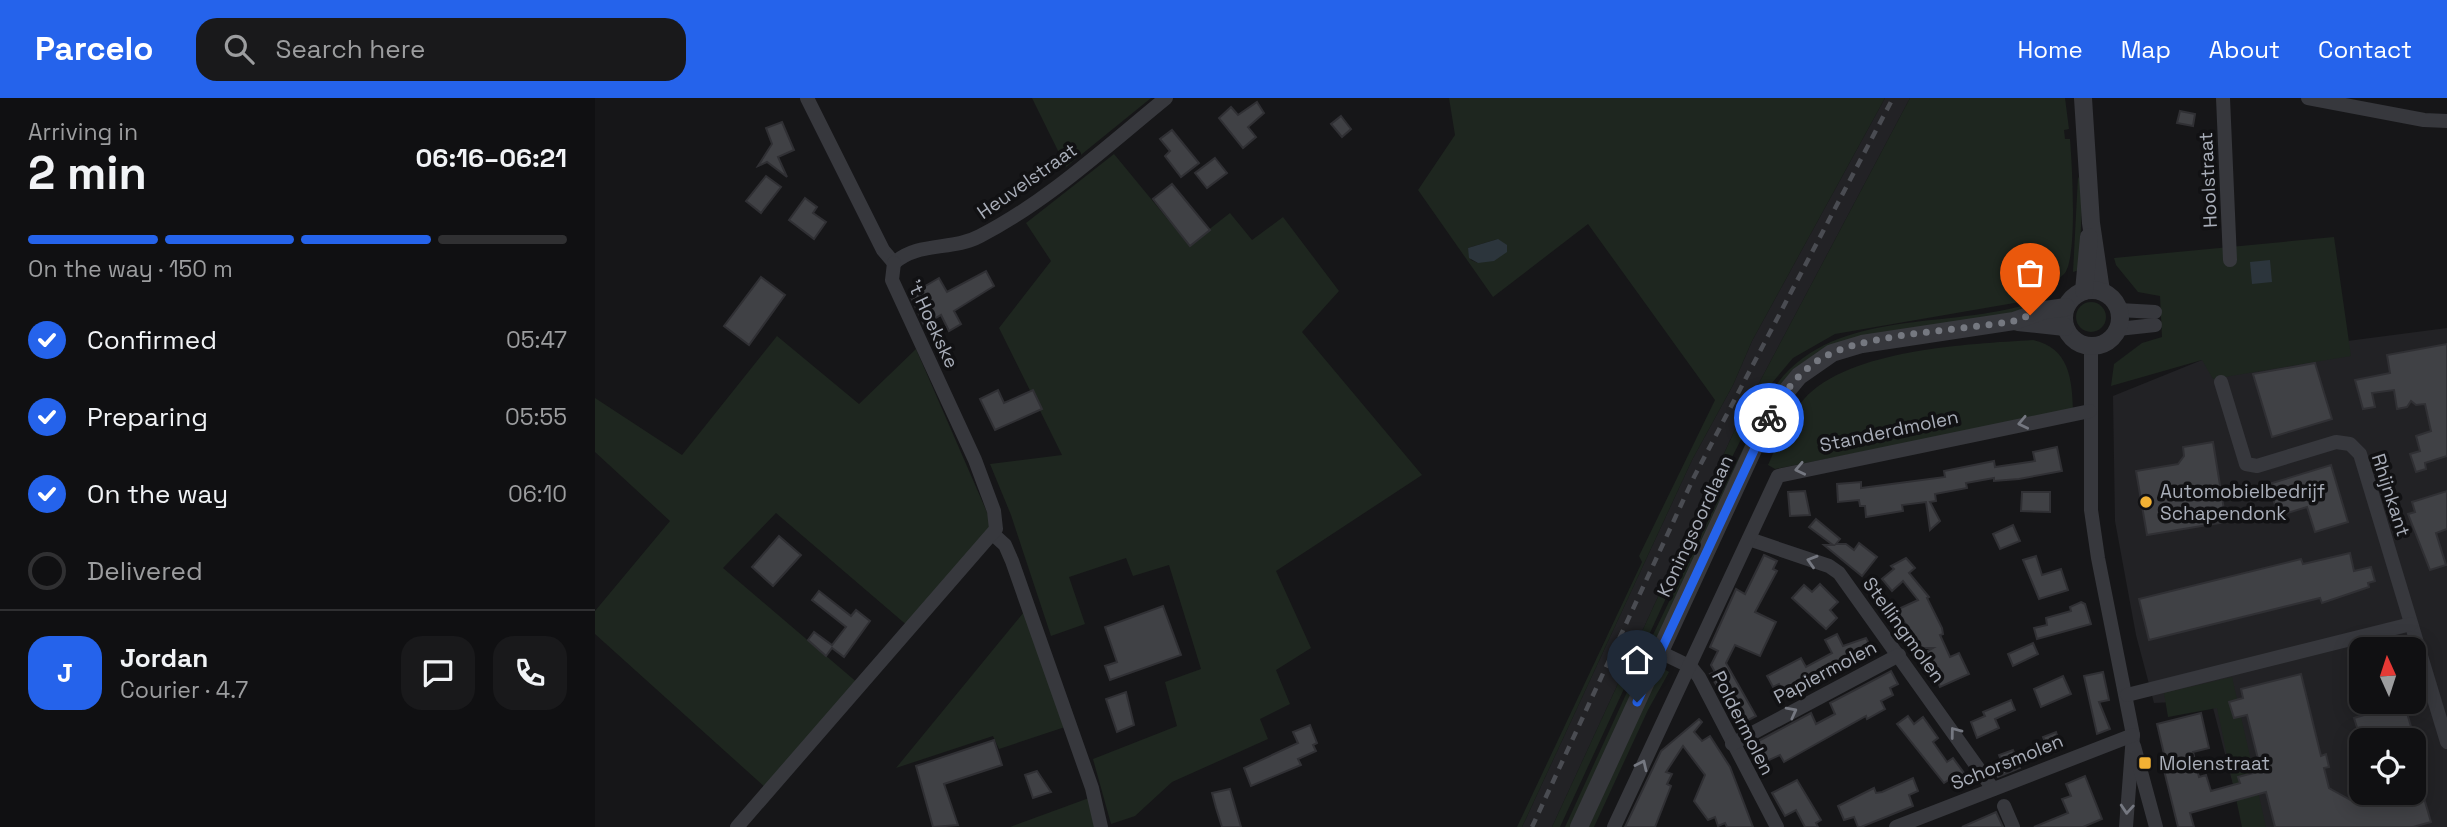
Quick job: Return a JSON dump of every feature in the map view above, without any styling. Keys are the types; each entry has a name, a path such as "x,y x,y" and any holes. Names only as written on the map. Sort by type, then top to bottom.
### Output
{"street":[{"name":"'t Hoekske","path":"807,98 883,250 894,263 891,274 894,285 995,510 997,521 994,535 1005,545 1012,561 1092,788 1101,827"},
{"name":"Heuvelstraat","path":"894,263 911,252 968,242 1006,222 1048,193 1166,98"},
{"path":"2083,98 2091,223 2085,262 2093,291"},
{"name":"Hoolstraat","path":"2223,98 2230,260"},
{"path":"2308,98 2424,120 2447,121"},
{"path":"2118,329 2119,310 2111,297 2093,291 2072,298 2066,307 2065,327 2074,340 2091,346 2107,342 2118,329 2155,318 2119,310"},
{"name":"Koningsoordlaan","path":"1579,827 1757,441 1780,399 1799,376 1832,353 1862,344 2014,321 2045,310 2066,307"},
{"name":"Koningsoordlaan","path":"2014,321 2065,327"},
{"path":"2091,346 2091,510 2133,738 2156,827"},
{"name":"Rhijnkant","path":"2221,382 2246,464 2257,466 2336,442 2350,444 2360,454 2447,742"},
{"name":"Standerdmolen","path":"1614,827 1778,476 2090,411"},
{"path":"737,827 994,535"},
{"name":"Stellingmolen","path":"1749,539 1829,566 1839,573 1993,789"},
{"path":"2127,695 2411,624"},
{"name":"Poldermolen","path":"1660,652 1691,667 1777,827"},
{"name":"Papiermolen","path":"1732,744 1899,655"},
{"path":"2126,827 2133,738"},
{"name":"Schorsmolen","path":"1896,827 2133,738"},
{"path":"2004,806 2013,827"}],"shaded area":[{"path":"1032,98 1151,98 1066,167"},
{"path":"1449,98 1885,98 1752,341 1733,385 1692,460 1522,827 1517,827 1642,562 1639,556 1715,400 1588,224 1493,297 1418,190 1455,135","holes":["1498,239 1478,263 1471,260 1468,248"]},
{"path":"1885,98 1910,98 1739,421 1552,827 1522,827 1692,460 1733,385 1752,341"},
{"path":"1910,98 2065,98 2069,129 2064,130 2065,139 2070,139 2073,231 2064,274 2040,294 2020,302 1835,334 1793,358 1766,390 1723,475 1560,827 1552,827 1739,421"},
{"path":"1114,154 1189,245 1230,213 1252,240 1283,217 1339,291 1302,332 1422,475 1276,571 1311,648 1276,670 1290,704 1260,719 1268,739 1172,782 1135,816 1111,824 1093,759 1177,726 1165,682 1201,669 1169,565 1133,576 1126,558 1069,577 1085,624 1051,636 1011,515 990,464 1062,455 999,328 1051,261 1026,223"},
{"path":"2078,177 2083,183 2079,270 2073,272"},
{"path":"2334,237 2351,356 2213,379 2202,360 2111,386 2114,364 2142,343 2162,337 2160,296 2138,292 2116,265 2114,258"},
{"path":"1498,239 1507,245 1507,252 1494,261 1478,263 1469,258 1468,248"},
{"path":"2270,260 2272,282 2252,284 2250,262"},
{"path":"2046,298 2033,309 1819,351 1795,369 1656,644 1650,641 1769,395 1795,365 1825,345 1859,332 2010,309"},
{"path":"2091,302 2102,306 2106,317 2102,328 2091,332 2080,328 2076,317 2080,306"},
{"path":"2447,328 2447,827 2244,827 2211,700 2154,703 2136,635 2115,521 2113,396 2202,360"},
{"path":"777,336 859,404 916,349 993,526 909,627 776,513 723,568 859,684 767,789 595,634 595,611 670,521 595,452 595,398 682,455"},
{"path":"2033,340 2045,344 2061,357 2069,376 2073,410 1775,469 1768,465 1798,406 1824,382 1850,369 1911,352"},
{"path":"1024,612 1065,727 999,749 993,736 896,768"},
{"path":"1645,653 1651,655 1572,827 1565,827"},
{"path":"1661,667 1669,672 1648,710 1594,827 1587,827"},
{"path":"2232,677 2266,827 2242,827 2217,708 2168,717 2164,693"},
{"path":"1089,798 1097,827 1010,827"}],"building":[{"path":"1257,102 1264,113 1248,127 1256,137 1243,148 1219,118 1231,107 1238,115"},
{"path":"2180,111 2195,114 2193,126 2177,123"},
{"path":"1341,116 1351,129 1342,137 1331,124"},
{"path":"782,122 794,150 778,157 787,177 767,162 758,166 772,144 766,128"},
{"path":"1172,130 1199,163 1181,177 1165,156 1170,151 1160,139"},
{"path":"1215,158 1227,173 1207,188 1195,173"},
{"path":"766,176 781,187 761,213 746,201"},
{"path":"1172,184 1210,230 1190,246 1153,199"},
{"path":"805,198 817,207 813,213 826,222 814,239 789,220"},
{"path":"986,271 994,286 954,311 961,324 949,331 941,315 924,325 910,295 939,278 947,292"},
{"path":"761,277 785,295 749,345 724,326"},
{"path":"2447,344 2447,456 2425,463 2426,469 2416,472 2410,454 2420,451 2416,436 2431,431 2425,404 2416,405 2411,401 2407,407 2397,409 2394,390 2372,393 2375,407 2363,409 2355,380 2390,373 2387,355"},
{"path":"2315,363 2332,419 2272,437 2253,374"},
{"path":"998,390 1004,403 1033,390 1042,409 995,430 980,399"},
{"path":"2213,442 2226,522 2147,535 2136,471 2178,464 2184,456 2183,447"},
{"path":"2057,447 2062,471 2019,479 1994,481 1994,478 1966,483 1967,488 1935,494 1936,501 1930,502 1940,521 1930,530 1926,502 1902,505 1903,511 1866,517 1865,506 1860,506 1859,500 1838,502 1837,484 1861,482 1861,488 1945,477 1944,471 1994,461 1995,467 2035,461 2033,452"},
{"path":"2331,465 2348,522 2315,532 2307,507 2278,516 2269,484"},
{"path":"1805,491 1810,515 1790,516 1788,492"},
{"path":"2447,491 2447,529 2436,533 2446,565 2430,570 2408,514 2415,512 2412,502"},
{"path":"2022,492 2050,492 2050,512 2021,511"},
{"path":"1816,519 1840,539 1836,544 1846,544 1854,550 1859,543 1877,557 1862,576 1824,545 1833,545 1809,527"},
{"path":"2013,525 2020,541 2000,549 1993,534"},
{"path":"779,536 801,555 773,586 752,567"},
{"path":"2350,553 2354,571 2371,567 2375,581 2368,583 2369,587 2322,603 2320,598 2149,640 2139,599 2301,559 2303,564"},
{"path":"1764,555 1777,561 1773,569 1777,571 1755,612 1776,622 1760,656 1735,645 1726,663 1756,716 1739,725 1710,674 1715,672 1711,665 1718,651 1710,647 1736,589 1745,594"},
{"path":"2036,556 2042,575 2061,569 2068,590 2039,599 2023,560"},
{"path":"1906,558 1915,568 1909,573 1929,597 1927,598 1942,628 1943,634 1940,635 1950,657 1959,653 1969,674 1940,687 1926,652 1933,648 1918,648 1907,625 1894,611 1918,600 1903,581 1892,591 1882,579 1894,569 1891,566"},
{"path":"1820,584 1838,602 1830,610 1837,618 1826,629 1792,598 1804,585 1812,592"},
{"path":"819,591 851,616 856,610 870,621 844,657 832,648 826,656 808,640 814,632 832,645 846,627 812,600"},
{"path":"2081,602 2085,604 2091,624 2037,639 2034,628 2047,625 2046,618 2071,611 2070,607"},
{"path":"1163,606 1181,655 1110,680 1105,666 1117,662 1105,627"},
{"path":"1837,634 1843,646 1866,638 1873,651 1786,698 1779,684 1773,687 1767,676 1801,658 1806,667 1832,653 1825,640"},
{"path":"2033,643 2038,654 2013,666 2008,654"},
{"path":"1891,671 1898,684 1890,688 1893,695 1881,701 1885,709 1867,719 1866,716 1784,762 1780,755 1767,761 1765,757 1757,761 1749,746 1811,713 1816,724 1835,714 1830,703"},
{"path":"2103,672 2109,700 2099,702 2110,729 2097,734 2084,676"},
{"path":"2301,674 2321,756 2326,754 2329,767 2324,768 2329,788 2349,799 2349,805 2426,805 2431,822 2413,827 2275,827 2266,792 2190,813 2194,827 2178,827 2160,754 2164,754 2157,724 2201,713 2209,748 2193,752 2199,777 2206,775 2211,791 2240,783 2238,777 2261,771 2247,715 2234,718 2229,702 2243,698 2241,689"},
{"path":"2063,676 2071,694 2041,707 2034,689"},
{"path":"1126,692 1134,725 1117,732 1106,699"},
{"path":"2011,700 2015,710 1995,719 1999,728 1977,738 1971,722 1985,716 1983,712"},
{"path":"2367,714 2407,714 2411,728 2357,728 2354,718"},
{"path":"1908,716 1914,724 1923,717 1938,738 1933,742 1947,762 1953,758 1967,777 1955,786 1950,779 1944,783 1897,724"},
{"path":"1699,719 1702,722 1694,732 1702,741 1710,736 1730,767 1753,827 1727,827 1725,823 1718,826 1715,817 1708,820 1694,801 1705,775 1683,746 1666,772 1672,774 1667,784 1671,786 1655,827 1625,827 1661,751"},
{"path":"1310,725 1317,743 1313,745 1316,751 1298,759 1301,765 1251,786 1244,768 1298,743 1293,732"},
{"path":"2056,732 2060,744 2048,749 2043,737"},
{"path":"994,740 1002,765 944,784 958,825 933,827 916,766"},
{"path":"2013,750 2020,768 1998,777 1992,763 2001,760 1999,755"},
{"path":"1037,771 1051,792 1033,798 1025,775"},
{"path":"2085,776 2102,819 2083,827 2034,827 2068,813 2062,799 2071,796 2066,784"},
{"path":"1913,778 1918,791 1909,795 1913,806 1861,827 1858,827 1854,817 1844,820 1838,806 1874,788 1876,793 1882,792"},
{"path":"1797,780 1821,820 1816,823 1818,827 1805,827 1796,810 1785,816 1772,793"},
{"path":"1230,789 1241,827 1222,827 1216,808 1212,793"},
{"path":"1996,812 2003,827 1962,827"}],"railway":[{"path":"1532,827 1694,477 1893,98"}],"way so far":[{"path":"1769,418 1799,376 1832,353 1862,344 2014,321 2030,315"}],"place":[{"name":"Automobielbedrijf Schapendonk","path":"2146,502"},
{"name":"Molenstraat","path":"2145,763"}],"route":[{"path":"1637,702 1769,418"}]}
